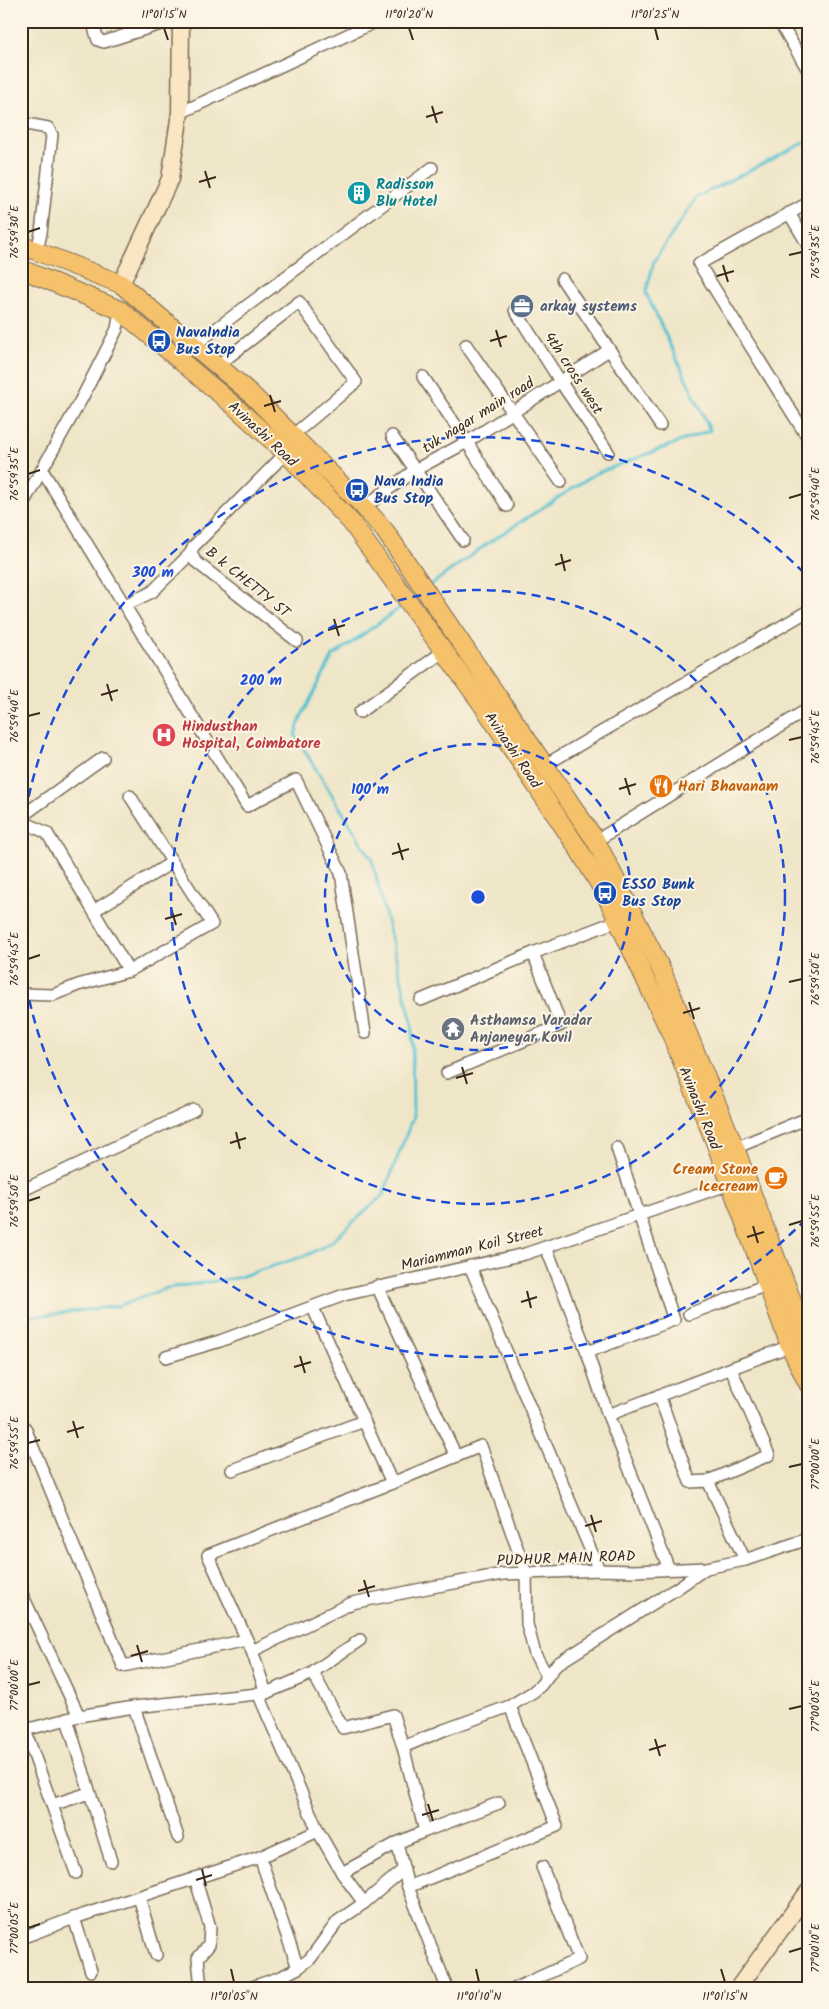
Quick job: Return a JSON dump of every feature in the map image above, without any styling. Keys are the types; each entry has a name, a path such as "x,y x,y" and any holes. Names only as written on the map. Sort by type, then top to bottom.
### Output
{"main road":[{"name":"Avinashi Road","path":"29,248 121,284 250,393 364,507 385,531 596,840 662,971 735,1148 774,1281 788,1319 790,1346 808,1384"},
{"name":"Avinashi Road","path":"21,268 120,310 232,404 286,453 351,522 484,707 579,850 605,893 671,1034 730,1184 774,1281"},
{"name":"Avinashi Road","path":"788,1319 808,1344"}],"street":[{"path":"92,21 98,40 104,42 170,21"},
{"path":"121,284 170,179 180,113 181,21"},
{"path":"180,113 377,21"},
{"path":"779,21 808,70"},
{"path":"21,123 48,128 52,135 41,233 29,248"},
{"path":"193,346 432,168"},
{"path":"808,203 699,264 808,438"},
{"path":"789,214 808,245"},
{"path":"562,279 660,425"},
{"path":"217,366 299,302 356,382 293,436"},
{"path":"21,507 117,329 120,310"},
{"name":"4th cross west","path":"515,310 608,452"},
{"path":"466,345 561,482"},
{"name":"tvk nagar main road","path":"364,507 415,470 467,442 609,350"},
{"path":"422,378 467,442 507,506"},
{"path":"392,436 463,540"},
{"name":"B k CHETTY ST","path":"286,453 193,547 191,553 195,562 297,641"},
{"path":"42,470 247,806 296,780 341,873 365,1033"},
{"path":"125,605 152,592 191,553"},
{"path":"545,765 808,611"},
{"path":"360,712 444,651"},
{"path":"596,840 808,709"},
{"path":"103,758 23,820 47,833 95,910 129,971"},
{"path":"21,994 53,995 78,985 129,971 212,924 130,796"},
{"path":"95,910 172,863"},
{"path":"421,1000 532,953 617,920"},
{"path":"447,1073 560,1026 532,953"},
{"path":"21,1191 194,1110"},
{"path":"735,1148 808,1118"},
{"path":"588,1352 674,1320 617,1148"},
{"name":"Mariamman Koil Street","path":"166,1357 220,1341 344,1295 376,1286 525,1254 730,1184"},
{"path":"546,1247 588,1352 608,1415 669,1569"},
{"path":"470,1266 599,1570"},
{"path":"689,1314 774,1281"},
{"path":"376,1286 456,1456"},
{"path":"313,1308 392,1483"},
{"path":"608,1415 790,1346"},
{"path":"659,1395 690,1482 708,1481 769,1455 731,1369"},
{"path":"232,1470 364,1421"},
{"name":"PUDHUR MAIN ROAD","path":"21,1430 25,1428 123,1666 250,1645 352,1604 503,1574 706,1568 745,1560 808,1539"},
{"path":"364,1903 342,1873 318,1831 262,1693 250,1645 208,1555 481,1446 526,1573 527,1624 535,1654 547,1676"},
{"path":"708,1481 745,1560"},
{"path":"403,1747 510,1706 533,1692 557,1664 680,1587 706,1568"},
{"path":"21,1592 79,1716"},
{"path":"76,1873 23,1730 79,1716 134,1707 262,1693 314,1674 316,1670 360,1640"},
{"path":"314,1674 343,1728 393,1715 425,1831"},
{"path":"408,1887 557,1826 510,1706"},
{"path":"134,1707 178,1837"},
{"path":"67,1719 111,1861"},
{"path":"52,1806 89,1793"},
{"path":"342,1873 397,1843 500,1803"},
{"path":"21,1938 74,1918 260,1857 318,1831"},
{"path":"397,1843 408,1887 447,1988"},
{"path":"260,1857 298,1968"},
{"path":"516,1988 579,1958 542,1867"},
{"path":"250,1988 281,1978 298,1968 310,1958 338,1921 364,1903 404,1869"},
{"path":"195,1878 210,1927 209,1945 198,1958 201,1988"},
{"path":"738,1988 808,1892"},
{"path":"139,1897 156,1955"},
{"path":"74,1918 91,1971"}],"waterway":[{"path":"429,586 491,541 595,474 710,430 646,293 654,261 697,197 808,141"},
{"path":"21,1315 37,1316 118,1306 167,1288 236,1278 307,1255 330,1243 383,1195 413,1117 412,1023 372,860 295,735 301,717 333,656 404,605"}],"place":[{"name":"Radisson Blu Hotel","path":"359,193"},
{"name":"arkay systems","path":"522,306"},
{"name":"NavaIndia Bus Stop","path":"159,341"},
{"name":"Nava India Bus Stop","path":"357,490"},
{"name":"Hindusthan Hospital, Coimbatore","path":"164,735"},
{"name":"Hari Bhavanam","path":"661,786"},
{"name":"ESSO Bunk Bus Stop","path":"605,893"},
{"name":"Asthamsa Varadar Anjaneyar Kovil","path":"453,1029"},
{"name":"Cream Stone Icecream","path":"776,1178"}]}
